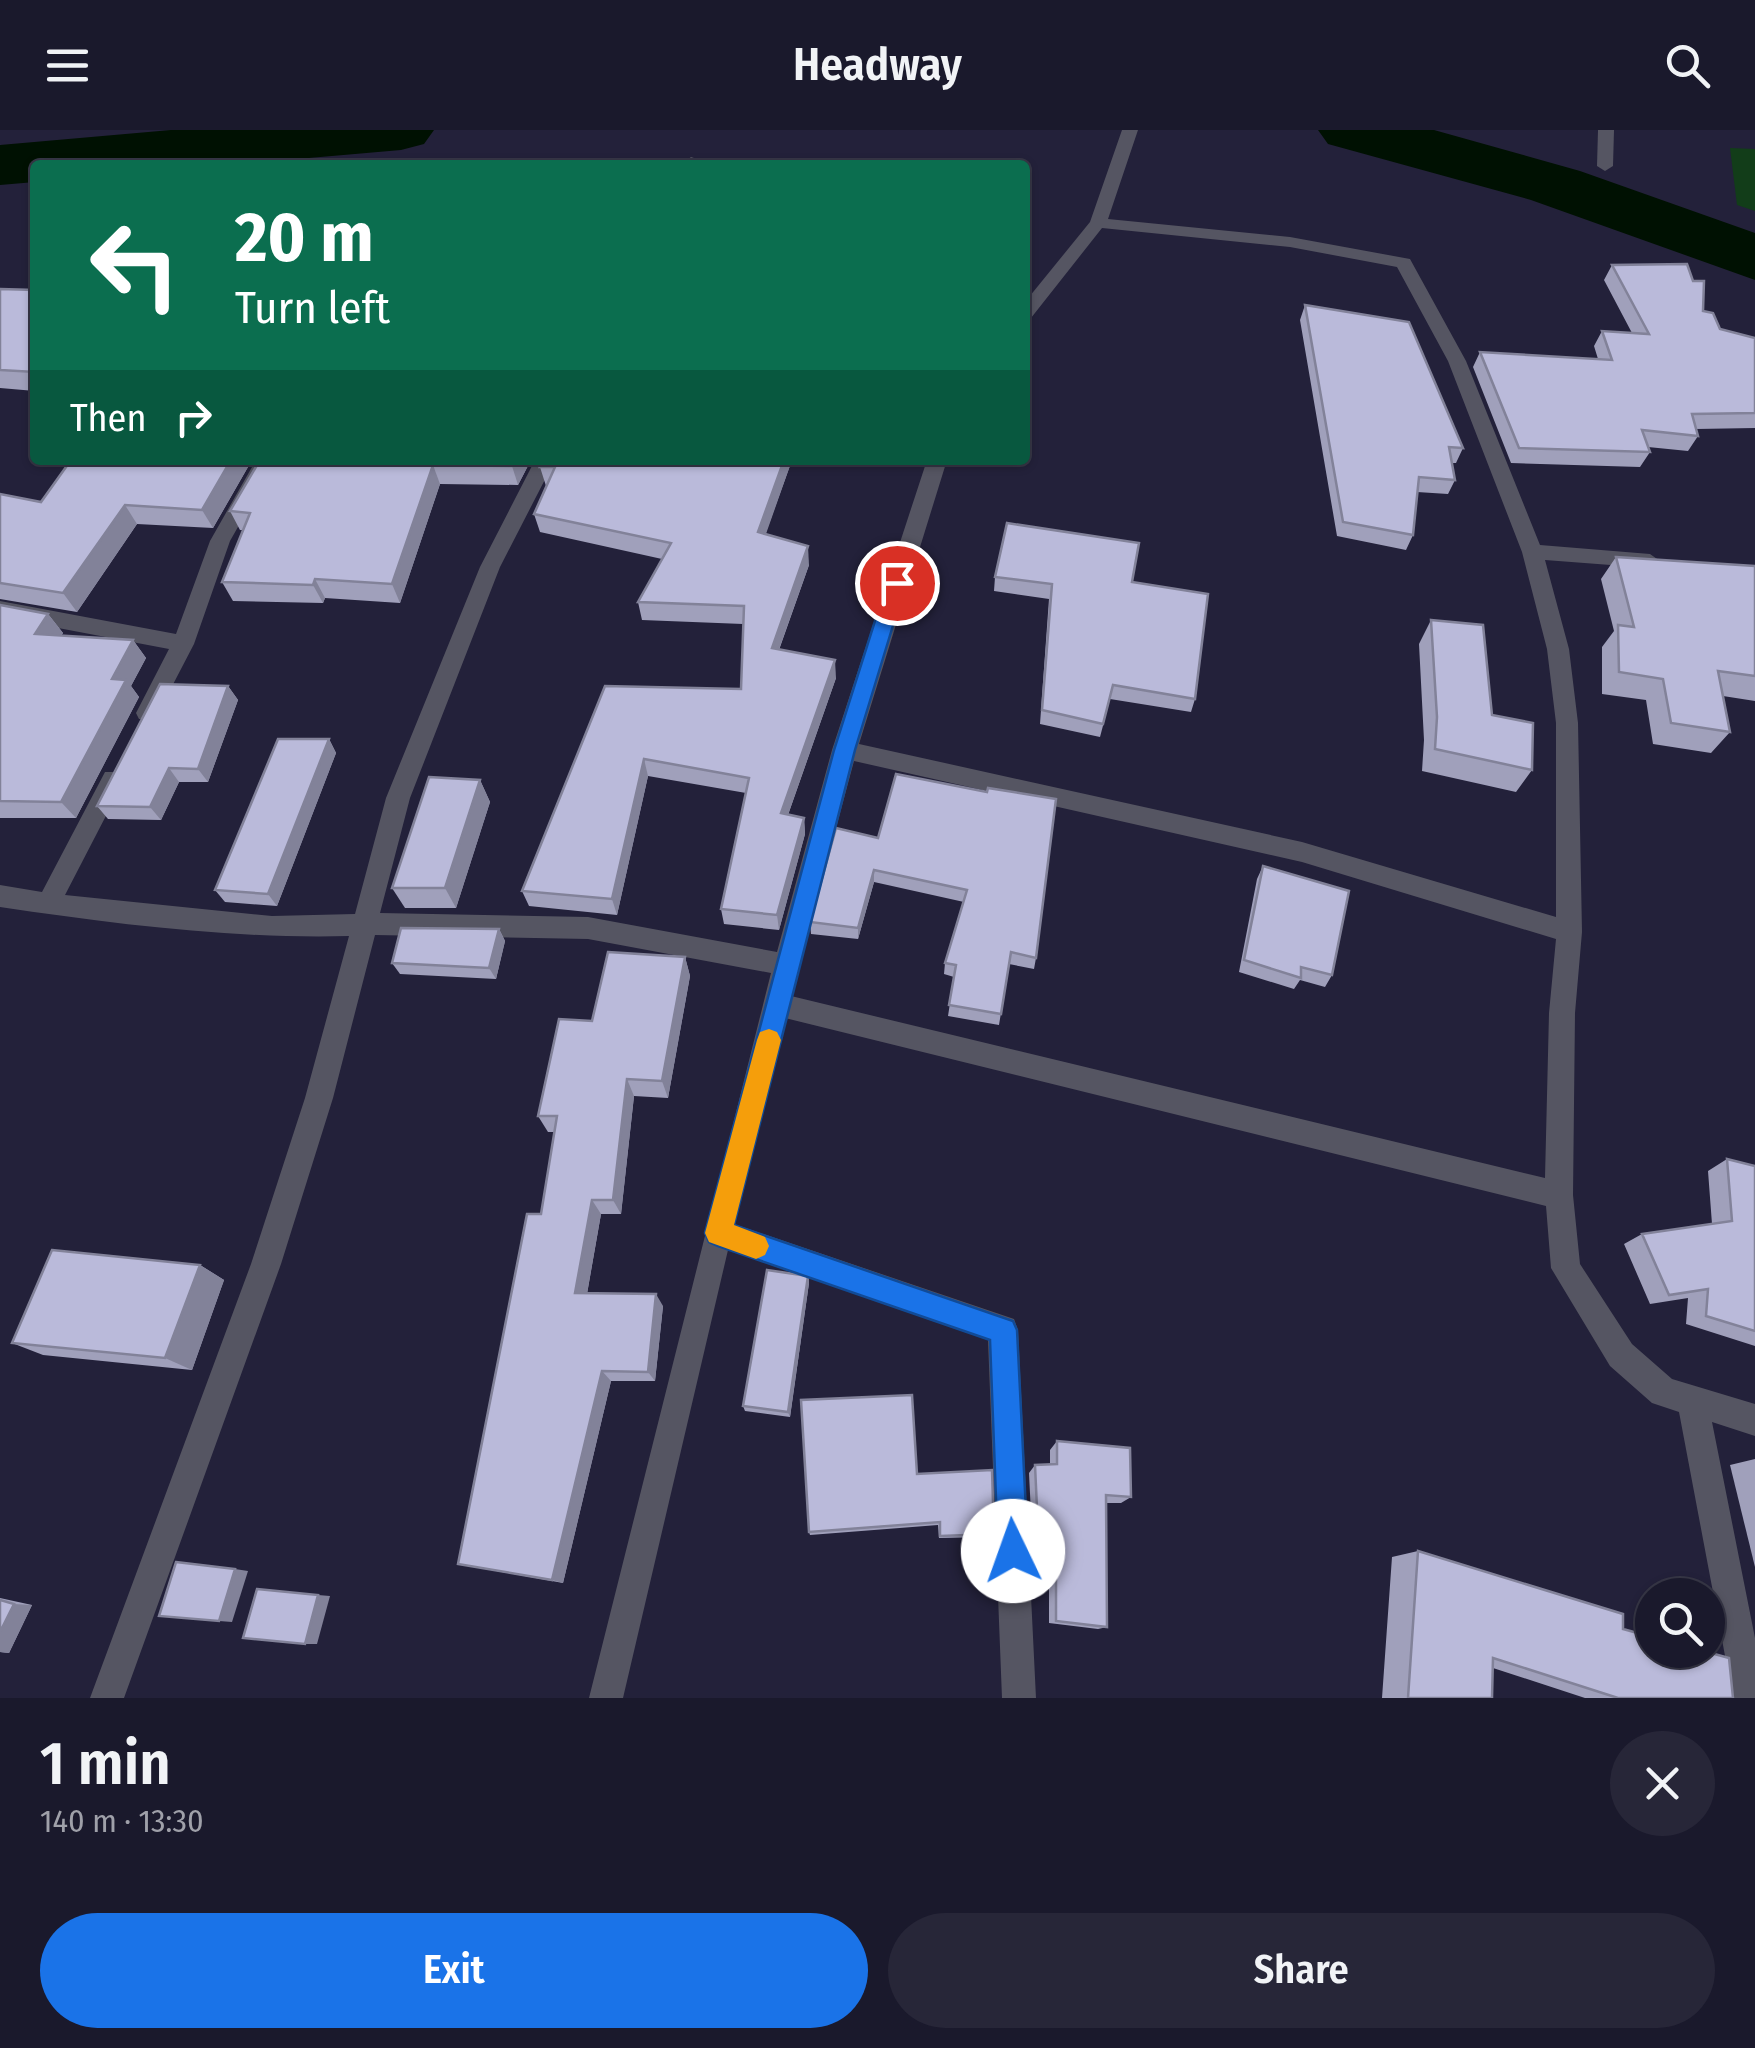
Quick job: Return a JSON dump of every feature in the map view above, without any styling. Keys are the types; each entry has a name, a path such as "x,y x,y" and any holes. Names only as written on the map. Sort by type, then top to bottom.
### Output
{"street":[{"path":"1030,308 1098,224 1130,130"},
{"path":"1605,166 1606,130"},
{"path":"1098,224 1250,235 1404,263 1457,361 1532,552 1558,649 1566,723 1569,932 1562,1013 1559,1195 1566,1268 1621,1354 1662,1392 1755,1420"},
{"path":"138,731 183,644 220,541 263,465"},
{"path":"106,1698 266,1264 319,1098 398,798 490,567 542,465"},
{"path":"606,1698 786,965 844,750 935,465"},
{"path":"1532,552 1681,563"},
{"path":"0,610 183,644"},
{"path":"844,750 1302,852 1569,932"},
{"path":"48,904 120,766"},
{"path":"0,896 272,927 428,923 588,928 786,965"},
{"path":"778,1005 1559,1195"},
{"path":"718,1233 1004,1330 1019,1698"},
{"path":"1692,1402 1750,1698"}],"green space":[{"path":"1730,148 1755,149 1755,211 1737,205"}],"building":[{"path":"1687,264 1693,281 1704,281 1703,311 1713,313 1720,329 1755,338 1755,413 1692,414 1698,436 1642,430 1650,452 1519,448 1480,352 1612,360 1602,331 1649,334 1612,265"},
{"path":"0,289 30,290 30,372 0,370"},
{"path":"1305,305 1409,322 1463,448 1449,447 1455,480 1419,477 1413,535 1343,522"},
{"path":"67,465 228,465 202,510 125,505 63,593 0,583 0,494 41,502"},
{"path":"257,465 433,465 392,584 315,579 313,585 222,582 250,513 230,511"},
{"path":"782,465 758,532 808,546 772,648 835,660 781,813 804,818 777,915 721,909 749,778 644,759 612,899 522,891 605,686 741,689 744,606 638,602 671,543 534,514 555,467 540,467"},
{"path":"1007,523 1139,543 1132,582 1208,594 1195,699 1113,685 1103,724 1042,710 1052,584 995,577"},
{"path":"1616,557 1755,566 1755,676 1718,671 1730,732 1671,723 1663,679 1619,672 1618,625 1634,627"},
{"path":"0,605 48,614 35,634 133,640 112,679 126,680 61,802 0,801"},
{"path":"1431,620 1483,625 1492,715 1533,723 1532,770 1435,749"},
{"path":"160,684 228,686 198,769 169,768 150,807 97,806"},
{"path":"278,739 329,739 268,894 215,890"},
{"path":"896,774 987,792 988,788 1056,799 1036,958 1011,952 1001,1014 949,1005 956,965 945,963 967,890 874,870 858,928 810,922 836,828 878,838"},
{"path":"429,777 480,780 445,888 392,888"},
{"path":"1263,866 1349,891 1332,975 1301,967 1301,978 1244,960"},
{"path":"401,928 499,929 489,968 392,963"},
{"path":"608,952 685,957 662,1081 627,1079 613,1200 592,1200 575,1293 656,1294 648,1372 602,1371 552,1580 458,1564 527,1214 541,1214 557,1116 538,1116 559,1019 592,1021"},
{"path":"1727,1159 1755,1166 1755,1331 1706,1316 1708,1289 1669,1295 1642,1234 1732,1221"},
{"path":"52,1250 200,1265 165,1358 12,1343"},
{"path":"767,1270 808,1276 788,1412 743,1406"},
{"path":"912,1395 917,1474 992,1470 994,1534 940,1536 940,1522 809,1532 801,1400"},
{"path":"1057,1441 1130,1448 1131,1497 1106,1495 1107,1627 1056,1621 1056,1529 1038,1530 1035,1465 1057,1464"},
{"path":"1418,1551 1623,1614 1623,1629 1635,1632 1635,1668 1725,1668 1725,1657 1729,1658 1733,1698 1618,1698 1493,1658 1492,1698 1408,1698"},
{"path":"176,1562 235,1569 219,1621 159,1616"},
{"path":"257,1589 318,1595 305,1644 243,1638"},
{"path":"0,1600 14,1604 0,1632"}],"waterway":[{"path":"57,160 401,130"},
{"path":"1351,130 1556,185 1755,258"},
{"path":"0,165 30,162"}],"slow traffic":[{"path":"756,1246 718,1233 769,1040"}],"route":[{"path":"897,583 844,750 718,1233 1004,1330 1013,1551"}]}
